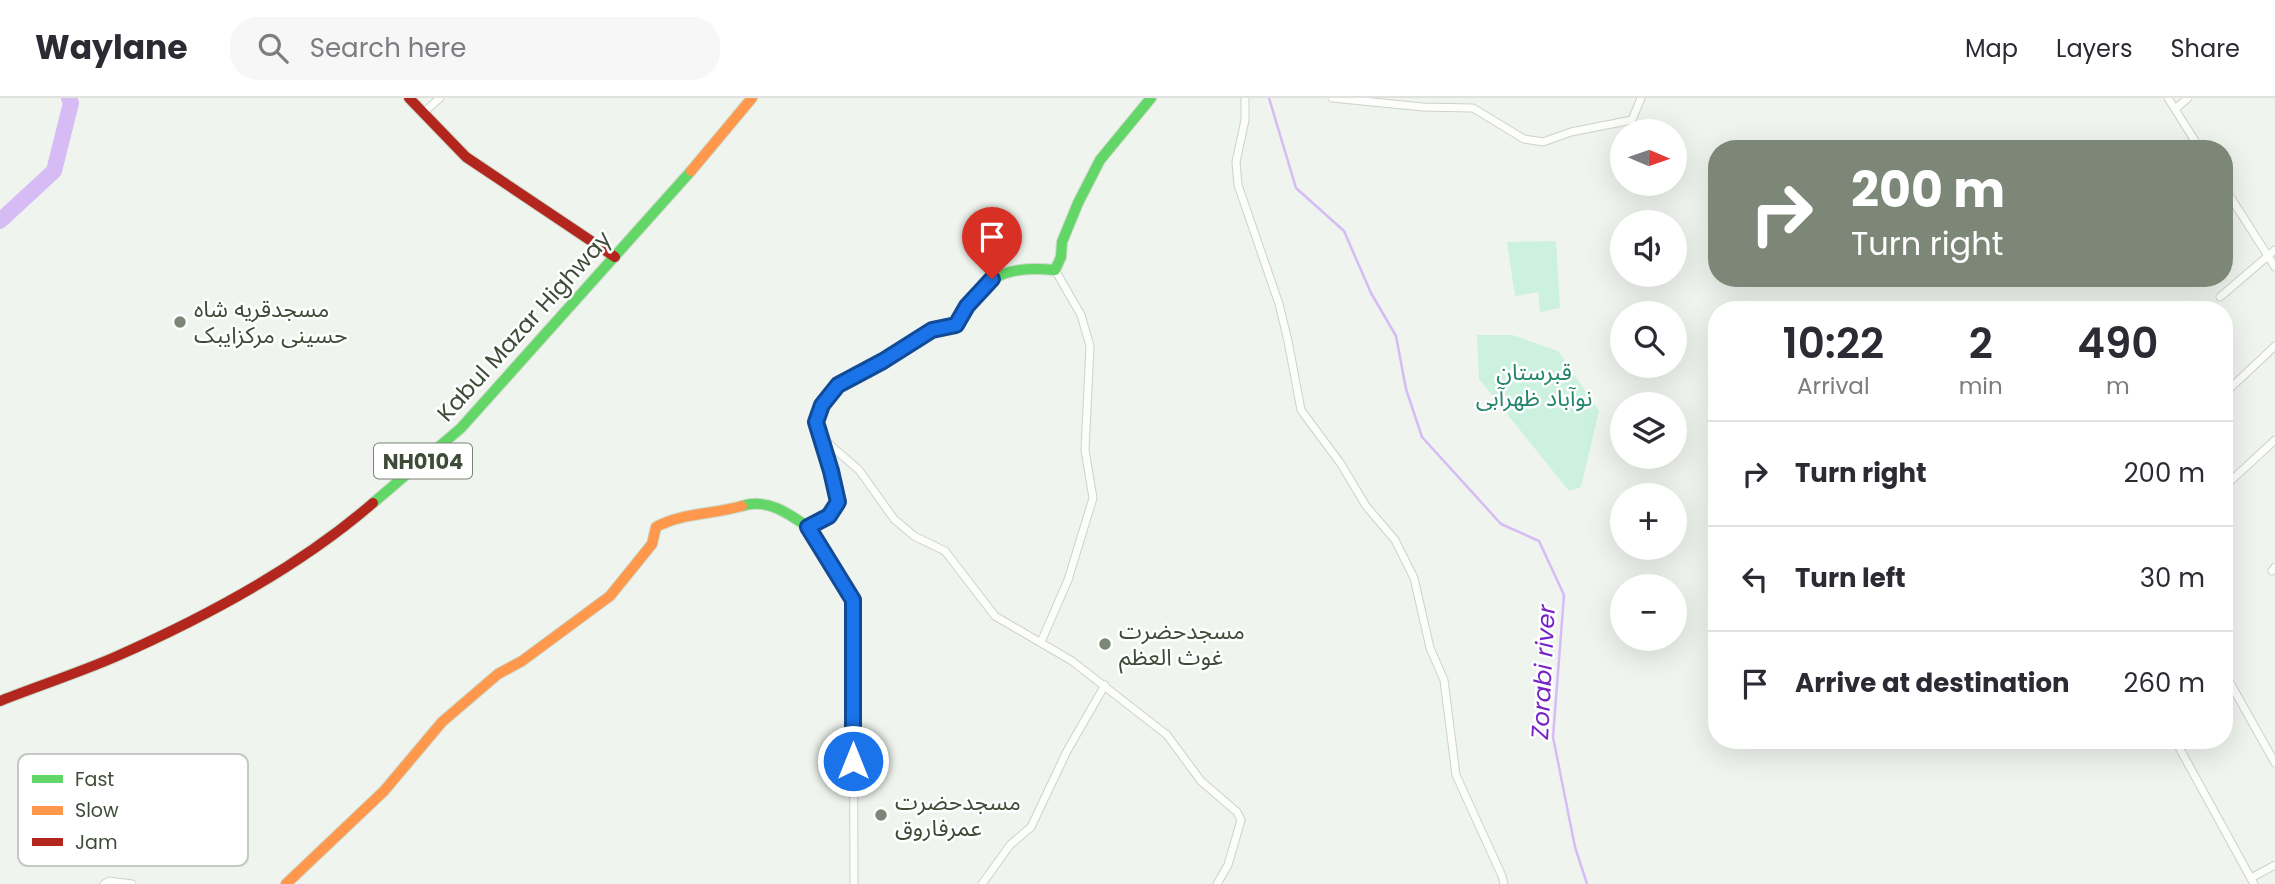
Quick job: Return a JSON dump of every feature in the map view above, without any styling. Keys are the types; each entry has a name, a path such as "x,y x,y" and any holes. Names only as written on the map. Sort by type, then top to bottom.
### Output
{"main road":[{"path":"409,98 466,157 615,257"},
{"name":"Kabul Mazar Highway","path":"0,701 115,657 240,595 342,530 461,428 615,257 752,98"},
{"path":"286,884 384,791 442,722 498,674 522,661 610,596 652,544 656,527 667,521 720,512 750,503 779,507 808,527 829,516 838,502 816,422 822,405 838,385 932,330 956,325 967,306 992,279 1014,269 1055,270 1061,257 1062,242 1100,160 1151,98"}],"street":[{"path":"424,113 440,98"},
{"path":"1245,98 1245,120 1236,162 1238,185 1279,304 1301,410 1342,464 1366,506 1395,540 1414,578 1430,648 1444,680 1456,775 1504,884"},
{"path":"1332,98 1423,107 1473,108 1524,139 1543,142 1571,132 1632,120 1641,98"},
{"path":"2168,98 2195,140"},
{"path":"2175,108 2188,98"},
{"path":"2233,201 2275,267"},
{"path":"2233,287 2275,250"},
{"path":"1041,642 1068,580 1093,498 1085,450 1090,346 1081,315 1055,270"},
{"path":"2220,298 2233,287"},
{"path":"2233,386 2275,346"},
{"path":"819,435 859,470 894,519 914,536 944,551 995,616 1041,642 1105,685 1167,735 1201,781 1237,813 1241,820 1228,865 1217,884"},
{"path":"2233,479 2275,440"},
{"path":"808,527 853,600 854,884"},
{"path":"982,884 1010,845 1031,827 1067,751 1105,685"},
{"path":"2233,688 2275,763"},
{"path":"2180,749 2253,881 2275,865"},
{"path":"104,884 109,881 132,884"}],"green space":[{"path":"1556,241 1560,308 1540,312 1538,292 1515,296 1507,242"},
{"name":"قبرستان نوآباد ظهرآبی","path":"1477,335 1512,335 1558,351 1599,411 1581,487 1569,491 1479,379"}],"waterway":[{"path":"0,221 54,171 71,103 69,98"},
{"name":"Zorabi river","path":"1269,98 1296,188 1344,231 1371,293 1396,336 1406,389 1422,437 1501,524 1539,541 1564,595 1553,737 1575,847 1587,884"}],"traffic: fast":[{"path":"742,506 769,505 808,527 829,514 837,499 837,492 816,422 823,405 838,385 932,330 955,325 975,296 995,278 1020,270 1055,270 1061,257 1062,242 1100,160 1151,98"},
{"path":"373,503 461,428 691,171"}],"traffic: slow":[{"path":"691,171 752,98"},
{"path":"286,884 384,791 442,722 498,674 522,661 610,596 652,544 656,527 676,519 742,506"}],"traffic: jam":[{"path":"409,98 466,157 615,257"},
{"path":"0,701 87,669 217,608 314,549 373,503"}],"place":[{"name":"مسجدقریه شاه حسینی مرکزایبک","path":"180,322"},
{"name":"مسجدحضرت غوث العظم","path":"1105,644"},
{"name":"مسجدحضرت عمرفاروق","path":"881,815"}],"route":[{"path":"853,761 853,600 808,527 829,516 838,502 816,422 822,405 838,385 932,330 956,325 967,306 992,279"}]}
